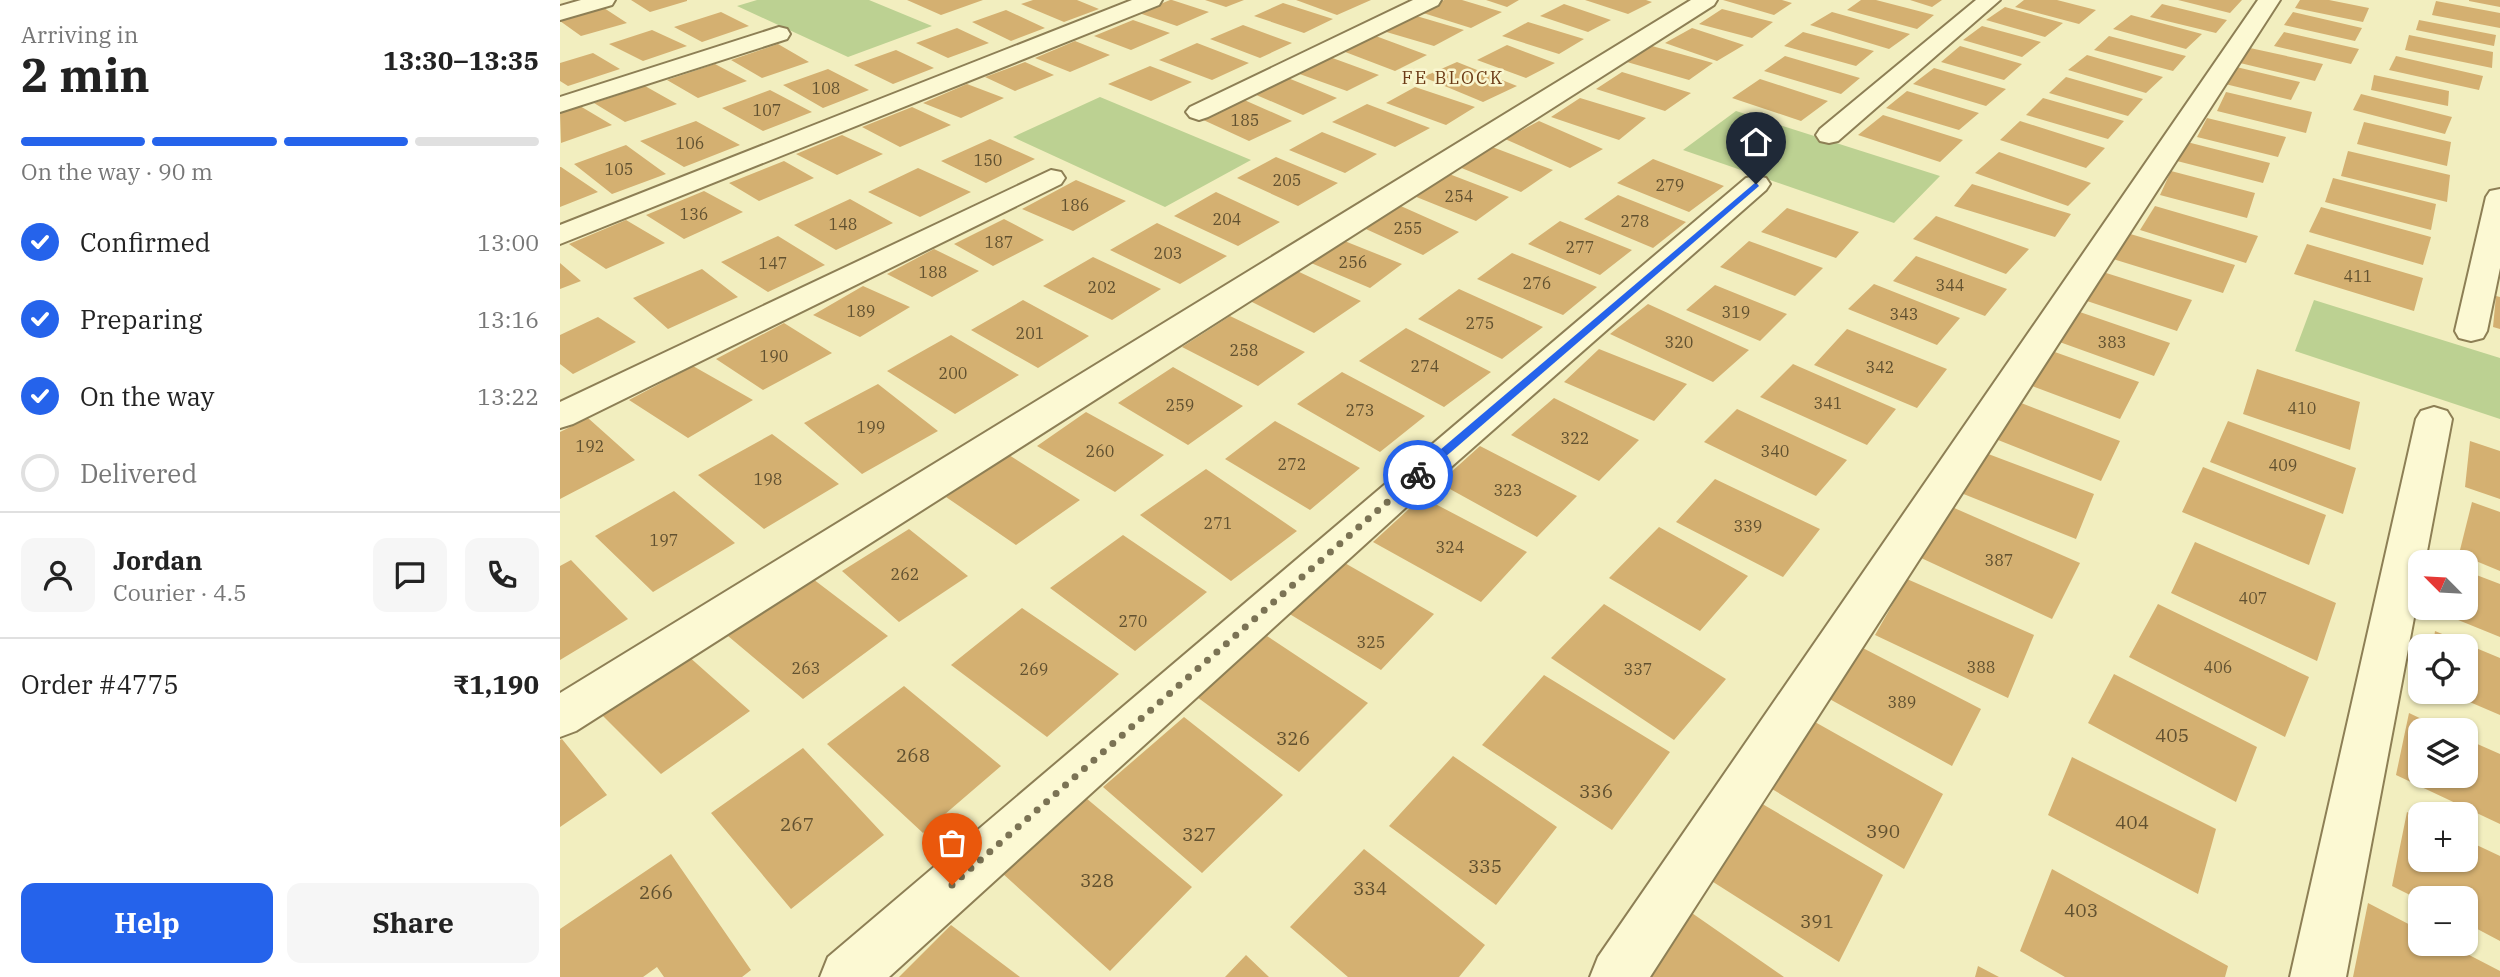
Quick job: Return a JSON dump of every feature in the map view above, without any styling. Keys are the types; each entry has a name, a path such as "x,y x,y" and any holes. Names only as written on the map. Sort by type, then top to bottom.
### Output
{"street":[{"path":"560,13 604,0"},
{"path":"560,235 1151,0"},
{"path":"1199,113 1430,0"},
{"path":"560,717 1706,0"},
{"path":"1829,135 1989,0"},
{"path":"1618,977 2269,0"},
{"path":"560,105 779,34"},
{"path":"560,416 1051,178"},
{"path":"848,977 1402,489 1756,184"},
{"path":"2471,331 2500,197"},
{"path":"2318,977 2434,419"}],"green space":[{"path":"757,0 869,0 932,26 848,57 737,6"},
{"path":"1100,97 1251,160 1165,207 1013,137"},
{"path":"1736,111 1940,176 1894,223 1683,150"},
{"path":"2314,300 2500,358 2500,419 2295,351"}],"building":[{"path":"631,0 687,0 687,1 650,12"},
{"path":"907,0 983,0 941,15"},
{"path":"1033,0 1077,0 1099,9 1064,22 1021,4"},
{"path":"1170,0 1209,12 1177,26 1139,13"},
{"path":"1205,0 1244,0 1226,7"},
{"path":"1296,0 1371,0 1337,15"},
{"path":"1444,0 1462,0 1502,12 1471,28 1420,12"},
{"path":"1486,0 1519,0 1507,7"},
{"path":"1585,0 1646,0 1652,2 1628,14"},
{"path":"1723,0 1782,0 1792,3 1774,15"},
{"path":"1861,0 1876,0 1934,15 1917,29 1847,10"},
{"path":"1910,0 1942,0 1932,7"},
{"path":"2024,0 2057,0 2096,10 2079,24 2015,7"},
{"path":"2178,0 2242,0 2230,13"},
{"path":"2300,0 2329,0 2369,8 2363,22 2295,8"},
{"path":"2500,0 2500,7 2469,1"},
{"path":"2436,1 2500,13 2500,28 2432,15"},
{"path":"1283,3 1333,19 1304,33 1254,16"},
{"path":"1564,4 1611,20 1588,32 1540,16"},
{"path":"2162,4 2227,20 2216,33 2150,17"},
{"path":"2005,7 2063,23 2045,37 1986,20"},
{"path":"604,8 627,23 581,36 560,21"},
{"path":"1722,9 1773,22 1752,38 1699,24"},
{"path":"1006,10 1045,28 1011,41 972,22"},
{"path":"721,12 749,26 702,42 674,27"},
{"path":"1832,12 1910,34 1889,49 1810,25"},
{"path":"2293,12 2362,28 2355,41 2284,25"},
{"path":"1413,15 1464,30 1434,46 1383,31"},
{"path":"2131,15 2202,34 2186,49 2113,29"},
{"path":"1133,20 1170,33 1131,50 1094,36"},
{"path":"2419,20 2496,35 2494,46 2416,30"},
{"path":"1528,22 1584,39 1559,54 1502,36"},
{"path":"1243,25 1292,43 1260,58 1210,39"},
{"path":"1982,26 2041,42 2022,57 1963,40"},
{"path":"957,28 989,43 948,58 916,43"},
{"path":"1692,28 1744,45 1717,61 1665,43"},
{"path":"652,30 687,46 643,61 609,44"},
{"path":"1803,32 1874,51 1856,66 1784,46"},
{"path":"2284,32 2359,49 2351,64 2274,46"},
{"path":"1373,35 1427,55 1395,71 1340,50"},
{"path":"2409,35 2493,52 2492,68 2405,50"},
{"path":"2109,36 2186,56 2173,71 2094,50"},
{"path":"1075,41 1110,55 1070,72 1035,58"},
{"path":"1197,43 1249,63 1212,80 1159,60"},
{"path":"778,44 809,62 762,78 731,60"},
{"path":"1507,45 1555,63 1526,78 1477,60"},
{"path":"1652,46 1713,63 1689,80 1627,62"},
{"path":"1960,46 2022,64 2004,80 1941,62"},
{"path":"2250,48 2323,64 2315,81 2240,63"},
{"path":"896,50 934,68 893,84 854,65"},
{"path":"593,53 620,69 568,86 560,81 560,63"},
{"path":"2087,55 2163,77 2146,93 2068,70"},
{"path":"1327,56 1379,75 1347,91 1294,72"},
{"path":"1785,56 1860,78 1841,94 1764,71"},
{"path":"2396,56 2483,76 2479,90 2389,70"},
{"path":"1025,62 1054,75 1015,91 985,77"},
{"path":"1457,62 1517,86 1483,102 1423,77"},
{"path":"715,64 747,81 698,98 667,80"},
{"path":"1150,66 1192,82 1151,101 1108,84"},
{"path":"2232,66 2300,82 2291,100 2221,83"},
{"path":"1934,68 2006,89 1986,106 1913,84"},
{"path":"828,69 869,90 823,108 783,85"},
{"path":"1622,72 1691,93 1665,111 1596,89"},
{"path":"2374,75 2449,91 2448,106 2371,90"},
{"path":"2066,77 2143,99 2128,116 2049,93"},
{"path":"1288,78 1337,98 1303,115 1254,94"},
{"path":"1760,79 1828,101 1801,121 1732,98"},
{"path":"967,84 1004,98 961,118 923,103"},
{"path":"645,86 677,104 625,122 594,103"},
{"path":"1415,87 1475,107 1446,125 1386,103"},
{"path":"770,90 812,112 763,131 722,108"},
{"path":"1907,91 1979,113 1959,130 1886,108"},
{"path":"2226,92 2312,112 2306,133 2217,111"},
{"path":"2361,94 2452,117 2445,134 2353,110"},
{"path":"1580,98 1646,118 1619,140 1551,117"},
{"path":"2043,98 2124,121 2108,139 2026,115"},
{"path":"1242,99 1292,121 1249,141 1199,118"},
{"path":"1367,104 1430,128 1395,147 1332,122"},
{"path":"580,106 612,125 561,143 560,113"},
{"path":"912,107 951,125 900,147 862,127"},
{"path":"1883,115 1963,140 1940,162 1858,135"},
{"path":"2207,118 2286,137 2278,157 2197,137"},
{"path":"696,121 740,145 684,167 640,141"},
{"path":"1539,121 1603,149 1570,168 1505,139"},
{"path":"2020,121 2105,148 2086,168 2000,140"},
{"path":"2364,122 2451,142 2447,166 2357,144"},
{"path":"1322,132 1377,154 1345,173 1289,150"},
{"path":"842,135 883,154 837,175 796,154"},
{"path":"990,139 1035,159 986,183 941,161"},
{"path":"2187,142 2270,163 2263,183 2177,161"},
{"path":"626,145 666,174 612,194 574,164"},
{"path":"1487,145 1553,170 1521,192 1454,165"},
{"path":"2348,151 2450,175 2447,202 2341,176"},
{"path":"1999,152 2091,183 2068,206 1975,173"},
{"path":"1276,157 1338,183 1298,206 1237,178"},
{"path":"1653,159 1724,186 1689,212 1617,183"},
{"path":"784,161 814,178 759,201 729,183"},
{"path":"561,167 598,192 560,207"},
{"path":"918,168 971,192 920,217 868,192"},
{"path":"2171,171 2255,193 2247,218 2160,195"},
{"path":"1444,172 1509,197 1476,221 1409,194"},
{"path":"2333,178 2436,204 2431,230 2325,202"},
{"path":"1076,180 1126,201 1073,231 1022,209"},
{"path":"1972,184 2071,214 2055,237 1954,206"},
{"path":"704,191 743,212 684,239 646,215"},
{"path":"1216,192 1280,222 1238,246 1174,216"},
{"path":"1618,195 1686,222 1653,248 1584,219"},
{"path":"850,199 893,223 836,250 794,225"},
{"path":"1394,203 1459,232 1423,255 1357,225"},
{"path":"2155,206 2258,236 2246,263 2140,230"},
{"path":"2321,207 2431,237 2423,265 2309,232"},
{"path":"1787,208 1859,232 1836,258 1761,232"},
{"path":"1936,216 2029,249 2006,274 1913,239"},
{"path":"1004,219 1044,240 993,266 954,244"},
{"path":"626,220 665,243 606,269 569,244"},
{"path":"1560,221 1632,250 1600,275 1528,244"},
{"path":"1157,223 1227,256 1180,284 1110,250"},
{"path":"2127,233 2235,265 2223,293 2113,259"},
{"path":"778,236 825,265 768,292 721,262"},
{"path":"1337,238 1402,264 1370,288 1304,260"},
{"path":"1749,241 1823,268 1795,296 1720,267"},
{"path":"2307,244 2423,278 2414,311 2294,274"},
{"path":"934,249 979,271 932,297 887,274"},
{"path":"1512,253 1597,287 1563,315 1477,279"},
{"path":"1916,256 2007,289 1985,316 1893,281"},
{"path":"1093,257 1161,289 1112,320 1043,286"},
{"path":"560,263 581,281 560,289"},
{"path":"702,269 738,297 668,329 633,298"},
{"path":"1295,270 1361,301 1314,333 1248,300"},
{"path":"2103,272 2192,300 2177,331 2087,301"},
{"path":"1874,284 1960,318 1937,345 1848,309"},
{"path":"1715,285 1787,314 1760,341 1686,310"},
{"path":"863,286 910,307 860,337 813,315"},
{"path":"1459,289 1543,327 1502,359 1418,319"},
{"path":"2496,296 2500,297 2500,329 2493,327"},
{"path":"1023,300 1089,336 1038,368 971,330"},
{"path":"1648,304 1749,350 1713,382 1610,334"},
{"path":"2074,310 2170,343 2154,376 2054,340"},
{"path":"1230,316 1305,352 1258,386 1182,347"},
{"path":"598,317 636,342 573,374 560,364 560,335"},
{"path":"784,323 832,353 763,390 716,359"},
{"path":"1406,328 1491,372 1444,407 1359,361"},
{"path":"1847,329 1947,369 1917,408 1814,365"},
{"path":"951,335 1019,375 955,414 887,371"},
{"path":"1599,349 1687,384 1654,421 1564,382"},
{"path":"2052,351 2139,382 2120,419 2029,385"},
{"path":"1793,364 1896,409 1867,445 1760,397"},
{"path":"693,366 753,400 688,438 629,400"},
{"path":"1173,367 1243,406 1188,445 1118,403"},
{"path":"2257,369 2360,402 2350,450 2243,414"},
{"path":"1342,372 1425,416 1380,452 1297,404"},
{"path":"878,384 938,431 862,474 804,423"},
{"path":"1554,398 1639,440 1599,481 1511,435"},
{"path":"2016,401 2120,441 2101,481 1993,438"},
{"path":"1737,409 1847,460 1816,496 1704,442"},
{"path":"1086,412 1164,455 1115,492 1037,446"},
{"path":"588,418 635,460 560,499 560,432"},
{"path":"1275,421 1360,468 1310,510 1225,459"},
{"path":"2228,421 2356,468 2343,514 2210,462"},
{"path":"772,434 839,484 764,529 698,475"},
{"path":"2470,441 2500,451 2500,499 2465,487"},
{"path":"1480,446 1577,496 1537,537 1439,483"},
{"path":"1983,452 2094,494 2076,539 1961,493"},
{"path":"1009,455 1080,500 1016,545 946,497"},
{"path":"2203,467 2326,515 2309,565 2182,512"},
{"path":"1206,469 1297,531 1231,581 1140,515"},
{"path":"1715,479 1820,529 1783,577 1676,522"},
{"path":"674,491 735,543 653,592 595,536"},
{"path":"1422,497 1527,552 1481,602 1373,542"},
{"path":"2472,502 2500,512 2500,571 2478,562 2478,550 2460,550"},
{"path":"1952,507 2080,563 2052,619 1919,557"},
{"path":"1659,527 1748,576 1700,631 1609,578"},
{"path":"909,529 968,576 899,622 842,571"},
{"path":"1123,535 1207,592 1135,651 1050,588"},
{"path":"2195,542 2336,603 2317,661 2171,593"},
{"path":"571,560 628,619 560,660 560,566"},
{"path":"1343,562 1434,614 1381,670 1288,613"},
{"path":"2478,576 2500,584 2500,637 2458,620 2478,620"},
{"path":"813,579 888,636 803,699 728,636"},
{"path":"1907,579 2034,635 2008,698 1875,635"},
{"path":"1604,604 1726,679 1674,740 1551,658"},
{"path":"2158,604 2309,677 2285,737 2129,657"},
{"path":"1022,608 1119,674 1047,737 951,665"},
{"path":"1267,636 1368,703 1299,772 1197,697"},
{"path":"1857,645 1981,709 1952,766 1824,696"},
{"path":"2478,649 2500,658 2500,715 2474,704 2478,704"},
{"path":"687,655 750,711 661,774 600,713"},
{"path":"2114,674 2257,747 2236,802 2088,723"},
{"path":"1544,675 1670,752 1612,830 1482,745"},
{"path":"904,686 1001,766 923,833 827,744"},
{"path":"2409,713 2420,718 2408,718 2408,781 2396,775"},
{"path":"1184,717 1283,795 1202,873 1103,787"},
{"path":"1815,722 1943,794 1904,869 1772,789"},
{"path":"562,739 607,795 560,827 560,740"},
{"path":"2478,744 2500,754 2500,824 2478,814 2478,802 2453,802 2424,788 2478,788"},
{"path":"803,748 884,835 791,909 711,813"},
{"path":"1453,756 1557,827 1496,905 1389,826"},
{"path":"2072,757 2216,829 2198,894 2048,815"},
{"path":"1086,798 1192,887 1110,971 1002,873"},
{"path":"1759,802 1883,875 1839,962 1710,880"},
{"path":"2407,812 2408,872 2478,872 2478,846 2500,856 2500,941 2478,929 2478,886 2408,886 2408,894 2392,886"},
{"path":"1364,849 1485,945 1459,977 1348,977 1290,927"},
{"path":"671,854 751,970 742,977 664,977 657,967 643,977 560,977 560,929"},
{"path":"2052,869 2228,966 2225,977 2065,977 2020,951"},
{"path":"2368,903 2408,924 2408,956 2471,956 2500,971 2500,977 2353,977"},
{"path":"1689,911 1784,977 1644,977"},
{"path":"951,925 1020,977 899,977"},
{"path":"1246,955 1269,977 1225,977"},
{"path":"1978,966 1999,977 1975,977"}],"way so far":[{"path":"952,885 1418,475"}],"district":[{"name":"FE BLOCK","path":"1453,77"}],"route":[{"path":"1418,475 1756,184"}]}
